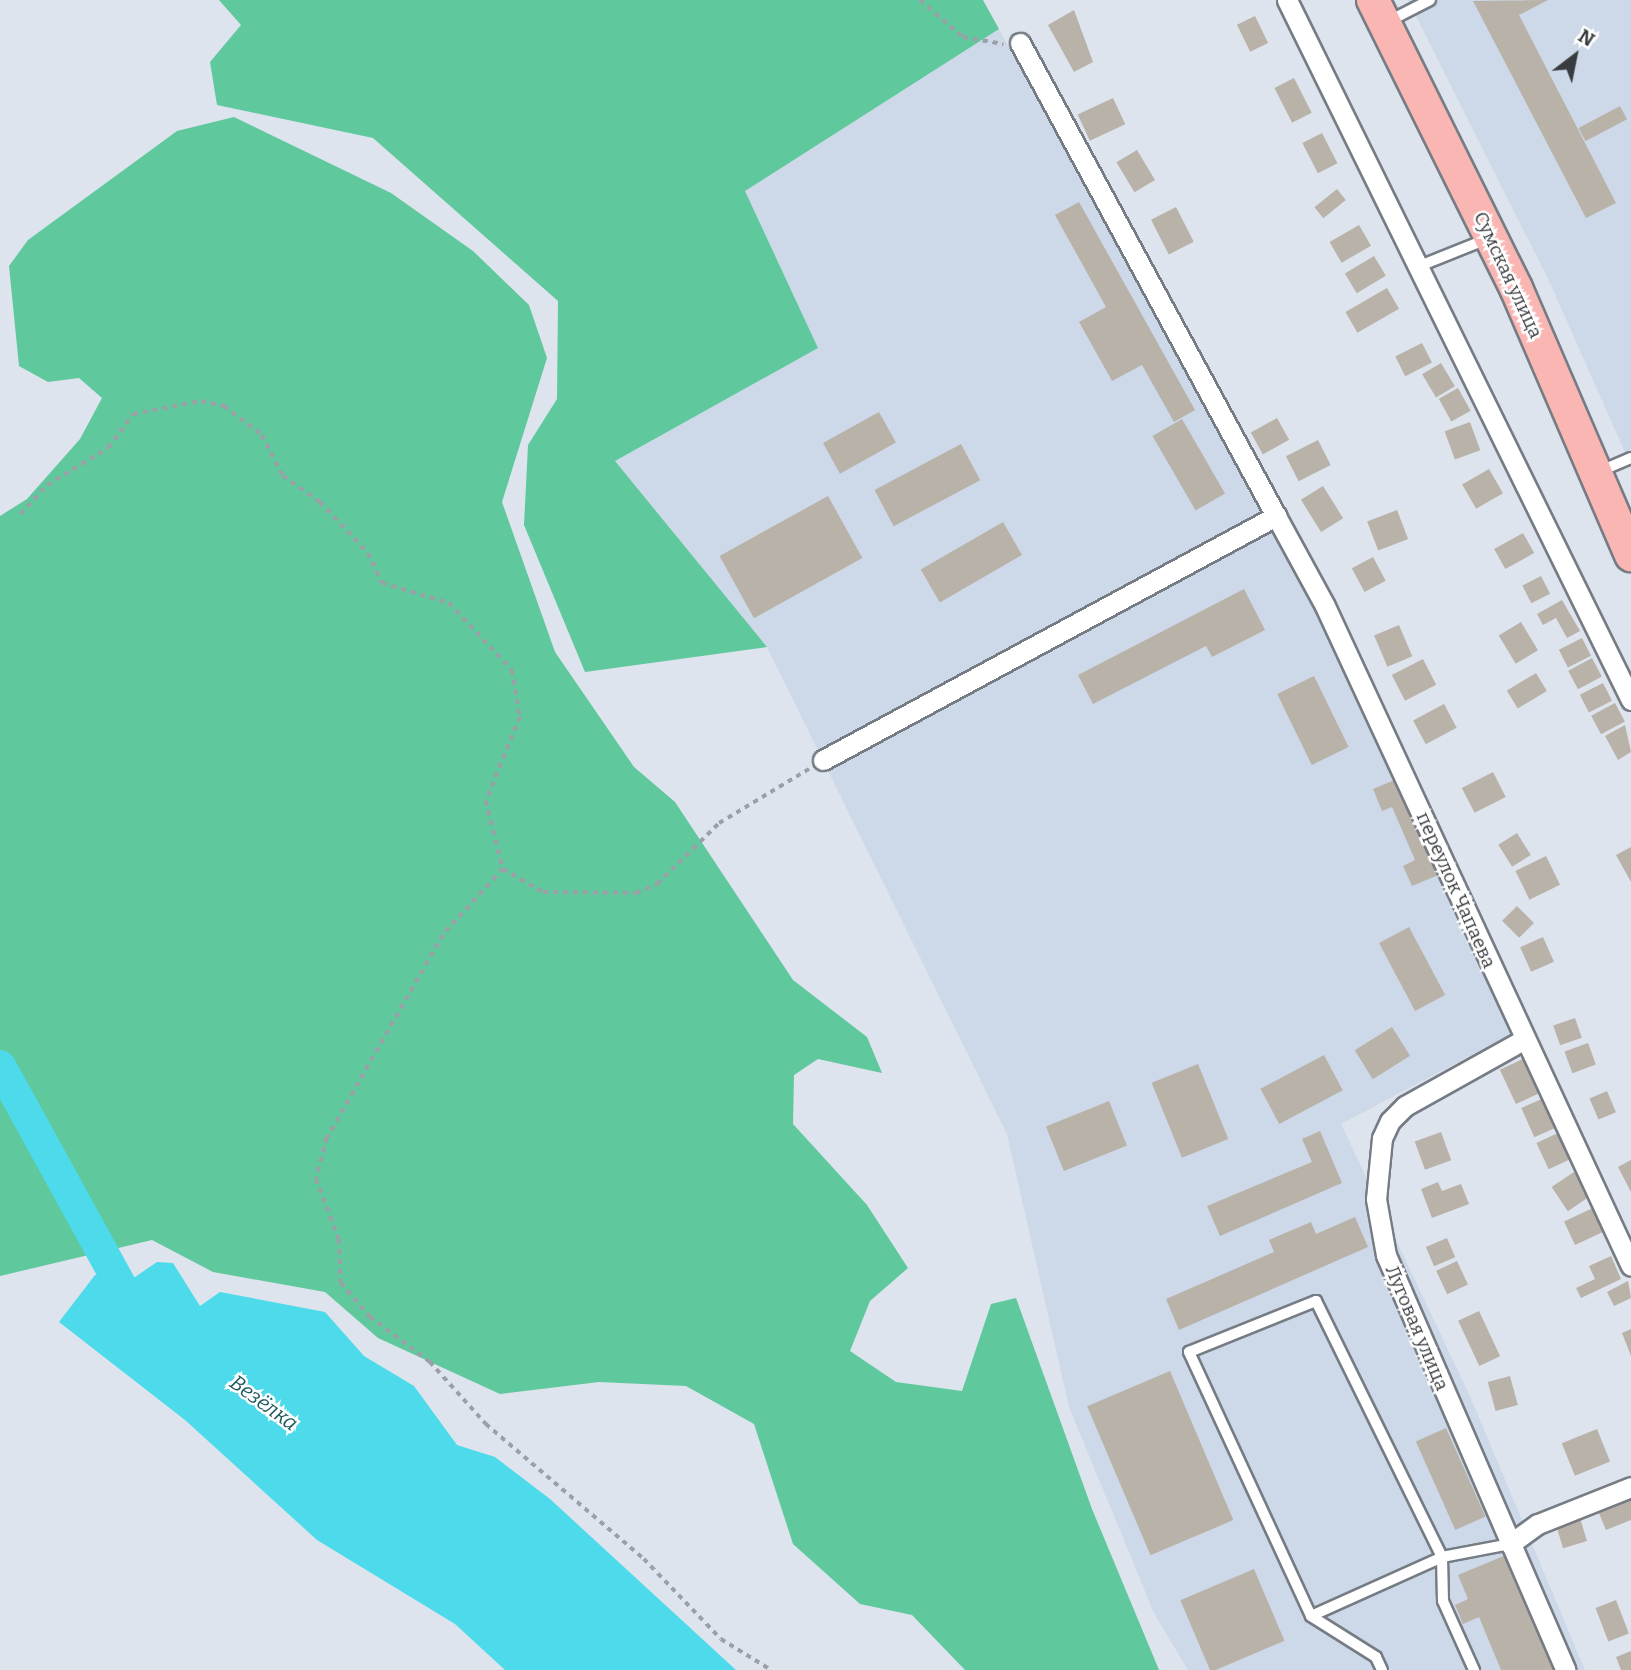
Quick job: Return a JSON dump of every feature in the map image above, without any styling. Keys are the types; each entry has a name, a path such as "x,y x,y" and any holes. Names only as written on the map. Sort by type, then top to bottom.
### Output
{"main road":[{"name":"Сумская улица","path":"1379,11 1491,238 1598,472 1631,555"}],"street":[{"path":"1286,0 1422,265 1631,701"},
{"name":"переулок Чапаева","path":"1020,43 1325,606 1523,1040 1545,1072 1631,1266"},
{"path":"823,760 1276,516"},
{"name":"Луговая улица","path":"1523,1040 1405,1107 1390,1121 1382,1138 1376,1199 1386,1255 1566,1670"},
{"path":"1510,1544 1538,1524 1631,1487"}],"lane":[{"path":"1379,11 1430,0"},
{"path":"1422,265 1491,238"},
{"path":"1598,472 1631,458"},
{"path":"1382,1670 1376,1657 1311,1616 1189,1352 1316,1301 1442,1557 1443,1601 1474,1670"},
{"path":"1311,1616 1442,1557 1510,1544"}],"path":[{"path":"920,0 963,37 985,45 1020,43"},
{"path":"20,514 47,485 108,448 133,414 201,401 223,406 262,435 283,476 320,502 368,553 382,583 449,603 512,670 520,717 486,801 503,869 543,892 636,893 657,884 719,823 823,760"},
{"path":"503,869 443,935 327,1138 316,1179 339,1239 341,1283 370,1317 430,1362 486,1424 644,1559 721,1639 771,1670"}],"shaded area":[{"path":"1408,0 1631,0 1631,466 1550,283"},
{"path":"999,29 1260,512 1405,760 1513,1033 1341,1124 1470,1396 1585,1670 1188,1670 1154,1613 1069,1407 1007,1134 767,647 615,461 818,348 745,191"}],"green space":[{"path":"219,0 983,0 999,29 745,191 818,348 615,461 767,647 585,672 524,525 528,445 557,399 558,301 373,138 217,105 210,62 241,25"},
{"path":"234,117 391,193 473,251 529,305 547,358 502,502 555,652 634,767 675,802 793,980 867,1037 882,1073 818,1059 794,1075 793,1124 867,1205 908,1268 870,1301 850,1351 896,1382 962,1391 991,1304 1016,1298 1092,1509 1159,1670 965,1670 912,1615 860,1604 793,1544 754,1424 686,1386 599,1382 500,1394 378,1338 325,1292 213,1272 152,1240 0,1276 0,516 27,499 80,439 102,398 79,378 48,382 19,366 9,266 28,240 177,131"}],"water":[{"path":"157,1262 173,1263 200,1306 220,1292 325,1312 364,1356 414,1386 457,1445 495,1457 550,1499 736,1670 505,1670 455,1624 317,1540 185,1420 59,1322 95,1275 135,1277"}],"building":[{"path":"1548,0 1519,15 1616,203 1586,218 1473,1"},
{"path":"1074,10 1093,62 1074,72 1048,25"},
{"path":"1255,16 1268,43 1250,52 1237,25"},
{"path":"1294,78 1312,113 1292,123 1274,88"},
{"path":"1113,98 1125,124 1090,141 1078,114"},
{"path":"1620,106 1627,119 1586,141 1579,128"},
{"path":"1322,133 1337,163 1318,173 1302,143"},
{"path":"1137,150 1155,180 1134,192 1116,162"},
{"path":"1337,189 1346,200 1323,218 1314,207"},
{"path":"1079,202 1195,410 1174,422 1142,365 1112,381 1079,322 1106,307 1055,215"},
{"path":"1176,207 1194,242 1169,254 1151,220"},
{"path":"1359,225 1371,246 1342,263 1330,242"},
{"path":"1374,256 1386,276 1357,293 1345,274"},
{"path":"1387,288 1399,309 1357,333 1345,312"},
{"path":"1422,343 1432,363 1405,376 1395,357"},
{"path":"1441,363 1455,386 1436,397 1422,374"},
{"path":"1458,388 1471,411 1451,421 1439,399"},
{"path":"879,412 896,443 840,474 823,443"},
{"path":"1277,418 1289,440 1263,454 1251,433"},
{"path":"1182,419 1225,493 1196,510 1153,436"},
{"path":"1470,422 1480,450 1455,459 1445,431"},
{"path":"1318,440 1331,465 1299,481 1286,456"},
{"path":"961,444 980,480 894,526 874,490"},
{"path":"1489,469 1503,493 1476,509 1462,484"},
{"path":"1323,486 1343,518 1321,532 1301,500"},
{"path":"828,496 862,558 754,618 720,556"},
{"path":"1397,510 1408,539 1378,550 1367,521"},
{"path":"1003,522 1022,555 940,602 921,570"},
{"path":"1523,533 1534,553 1505,569 1494,549"},
{"path":"1373,557 1386,581 1364,592 1352,568"},
{"path":"1541,576 1550,594 1531,603 1522,586"},
{"path":"1244,589 1265,630 1212,657 1206,646 1093,704 1078,675"},
{"path":"1562,600 1580,631 1567,638 1556,618 1543,625 1537,614"},
{"path":"1521,622 1538,650 1516,664 1499,635"},
{"path":"1399,625 1412,656 1387,667 1374,636"},
{"path":"1582,638 1591,656 1568,668 1559,650"},
{"path":"1592,658 1602,677 1578,689 1568,671"},
{"path":"1423,659 1436,685 1405,701 1392,675"},
{"path":"1536,673 1547,691 1518,709 1507,691"},
{"path":"1314,676 1349,747 1312,765 1277,694"},
{"path":"1603,683 1612,701 1589,713 1580,695"},
{"path":"1615,703 1625,722 1601,734 1591,716"},
{"path":"1444,704 1457,728 1426,744 1413,720"},
{"path":"1625,725 1631,752 1618,760 1605,736"},
{"path":"1493,772 1506,797 1475,813 1462,788"},
{"path":"1402,777 1443,873 1412,886 1403,866 1415,860 1392,807 1382,811 1373,789"},
{"path":"1517,833 1531,855 1512,867 1498,845"},
{"path":"1631,847 1631,882 1616,855"},
{"path":"1546,856 1560,885 1529,900 1515,871"},
{"path":"1517,906 1534,923 1519,938 1502,921"},
{"path":"1409,927 1445,995 1415,1011 1379,943"},
{"path":"1543,937 1554,962 1531,972 1520,947"},
{"path":"1575,1018 1582,1038 1560,1045 1553,1025"},
{"path":"1392,1027 1410,1056 1373,1079 1355,1050"},
{"path":"1588,1043 1596,1065 1572,1073 1565,1052"},
{"path":"1324,1055 1343,1090 1279,1124 1260,1089"},
{"path":"1527,1057 1543,1091 1516,1104 1500,1070"},
{"path":"1198,1064 1228,1139 1182,1158 1152,1083"},
{"path":"1607,1091 1616,1112 1598,1120 1590,1098"},
{"path":"1546,1097 1559,1126 1534,1137 1521,1108"},
{"path":"1109,1101 1127,1146 1064,1171 1046,1126"},
{"path":"1320,1131 1342,1183 1220,1236 1207,1206 1312,1162 1302,1139"},
{"path":"1441,1132 1451,1160 1425,1170 1415,1142"},
{"path":"1560,1132 1572,1158 1549,1169 1536,1143"},
{"path":"1631,1160 1631,1192 1618,1167"},
{"path":"1574,1172 1590,1196 1568,1211 1552,1187"},
{"path":"1438,1182 1442,1191 1461,1184 1469,1204 1432,1218 1421,1189"},
{"path":"1593,1208 1604,1232 1575,1245 1564,1222"},
{"path":"1355,1217 1368,1247 1179,1330 1166,1299 1274,1252 1269,1240 1311,1222 1316,1234"},
{"path":"1447,1238 1455,1257 1434,1266 1426,1247"},
{"path":"1611,1256 1621,1279 1581,1298 1576,1288 1595,1279 1589,1266"},
{"path":"1457,1261 1468,1285 1447,1294 1436,1271"},
{"path":"1628,1281 1631,1298 1614,1306 1607,1292"},
{"path":"1479,1311 1500,1356 1479,1366 1458,1321"},
{"path":"1631,1329 1631,1356 1622,1333"},
{"path":"1170,1371 1233,1520 1150,1555 1087,1406"},
{"path":"1510,1376 1518,1405 1496,1411 1488,1382"},
{"path":"1446,1428 1485,1517 1455,1530 1416,1441"},
{"path":"1597,1429 1610,1461 1575,1476 1562,1443"},
{"path":"1631,1496 1631,1520 1606,1530 1596,1506"},
{"path":"1580,1518 1587,1541 1563,1548 1556,1525"},
{"path":"1506,1555 1555,1670 1501,1670 1479,1617 1463,1624 1455,1605 1468,1599 1458,1575"},
{"path":"1254,1569 1284,1641 1210,1670 1180,1600"},
{"path":"1616,1600 1629,1634 1608,1641 1595,1608"},
{"path":"1631,1651 1631,1670 1621,1670 1616,1657"}],"waterway":[{"name":"Везёлка","path":"0,1066 134,1310"}]}
